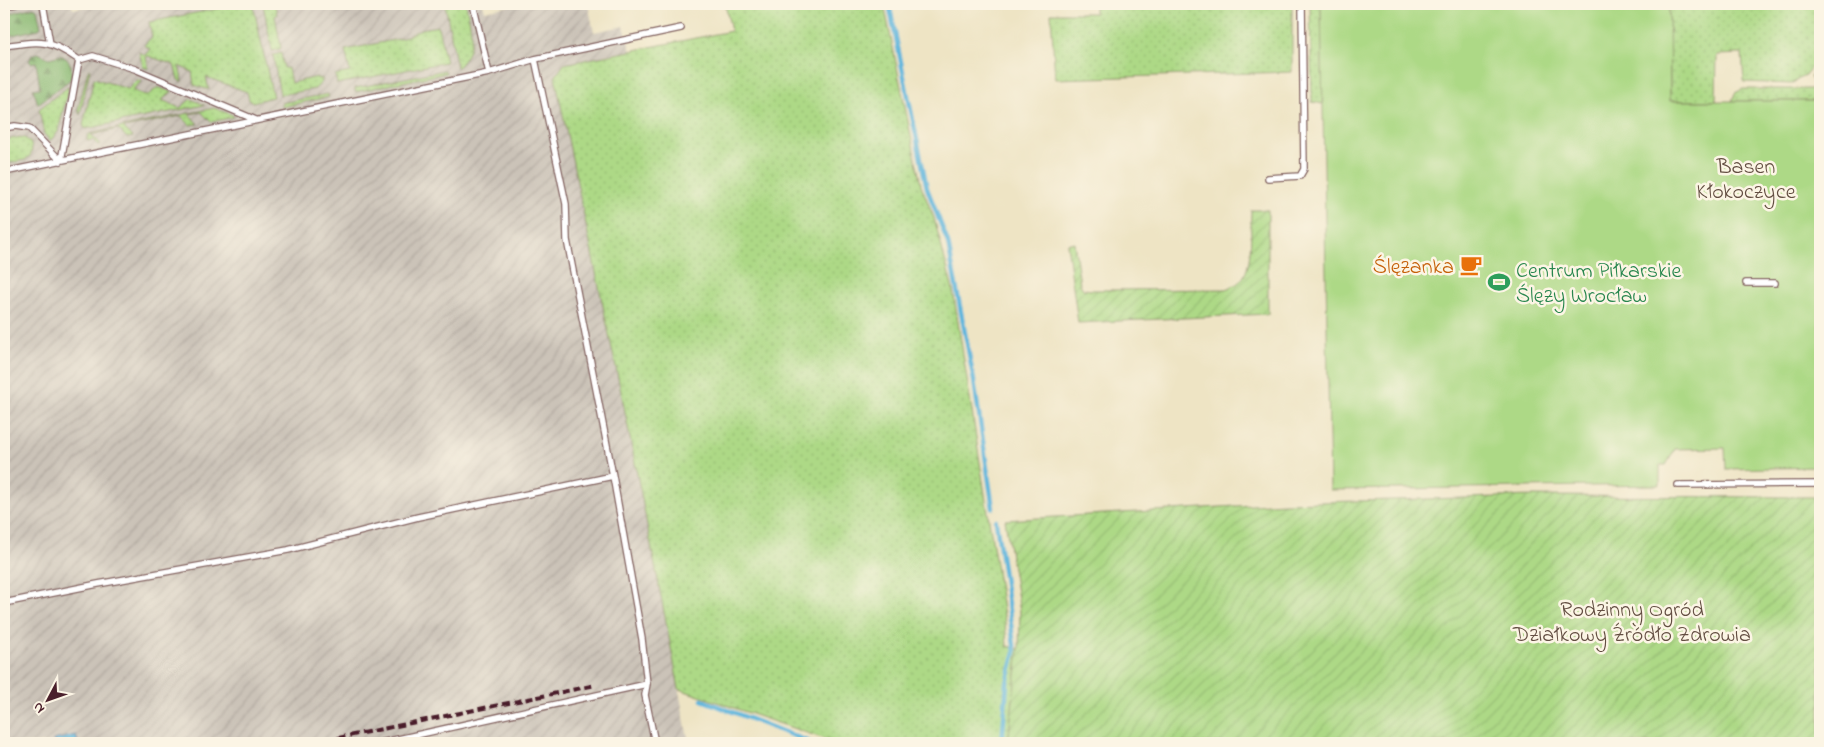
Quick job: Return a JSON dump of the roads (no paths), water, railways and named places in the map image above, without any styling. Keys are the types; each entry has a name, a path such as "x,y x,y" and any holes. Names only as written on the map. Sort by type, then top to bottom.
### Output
{"lane":[{"path":"4,6 15,4"},
{"path":"43,4 50,44"},
{"path":"473,4 489,73"},
{"path":"1268,178 1300,176 1304,169 1302,4"},
{"path":"4,172 489,73 535,59 681,28"},
{"path":"4,46 36,41 61,47 79,60"},
{"path":"79,60 93,56 135,69 256,120"},
{"path":"535,59 566,204 567,240 613,476 642,639 647,684 645,695 655,743"},
{"path":"61,161 79,60"},
{"path":"4,128 15,126 29,128 61,161"},
{"path":"1746,284 1774,283"},
{"path":"4,603 288,550 418,517 613,476"},
{"path":"1678,485 1820,484"},
{"path":"380,743 647,684"}],"water":[{"path":"76,735 78,743 54,743 53,740"}],"waterway":[{"path":"889,4 927,188 948,243 974,381 993,508"},
{"path":"996,521 1015,652 1007,683 1002,743"},
{"path":"702,700 812,743"}],"railway":[{"path":"314,743 596,685"}],"place":[{"name":"Ślęzanka","path":"1471,265"},
{"name":"Centrum Piłkarskie Ślęzy Wrocław","path":"1499,282"}],"park label":[{"name":"Basen Kłokoczyce","path":"1746,178"},
{"name":"Rodzinny Ogród Działkowy Źródło Zdrowia","path":"1632,620"}]}
